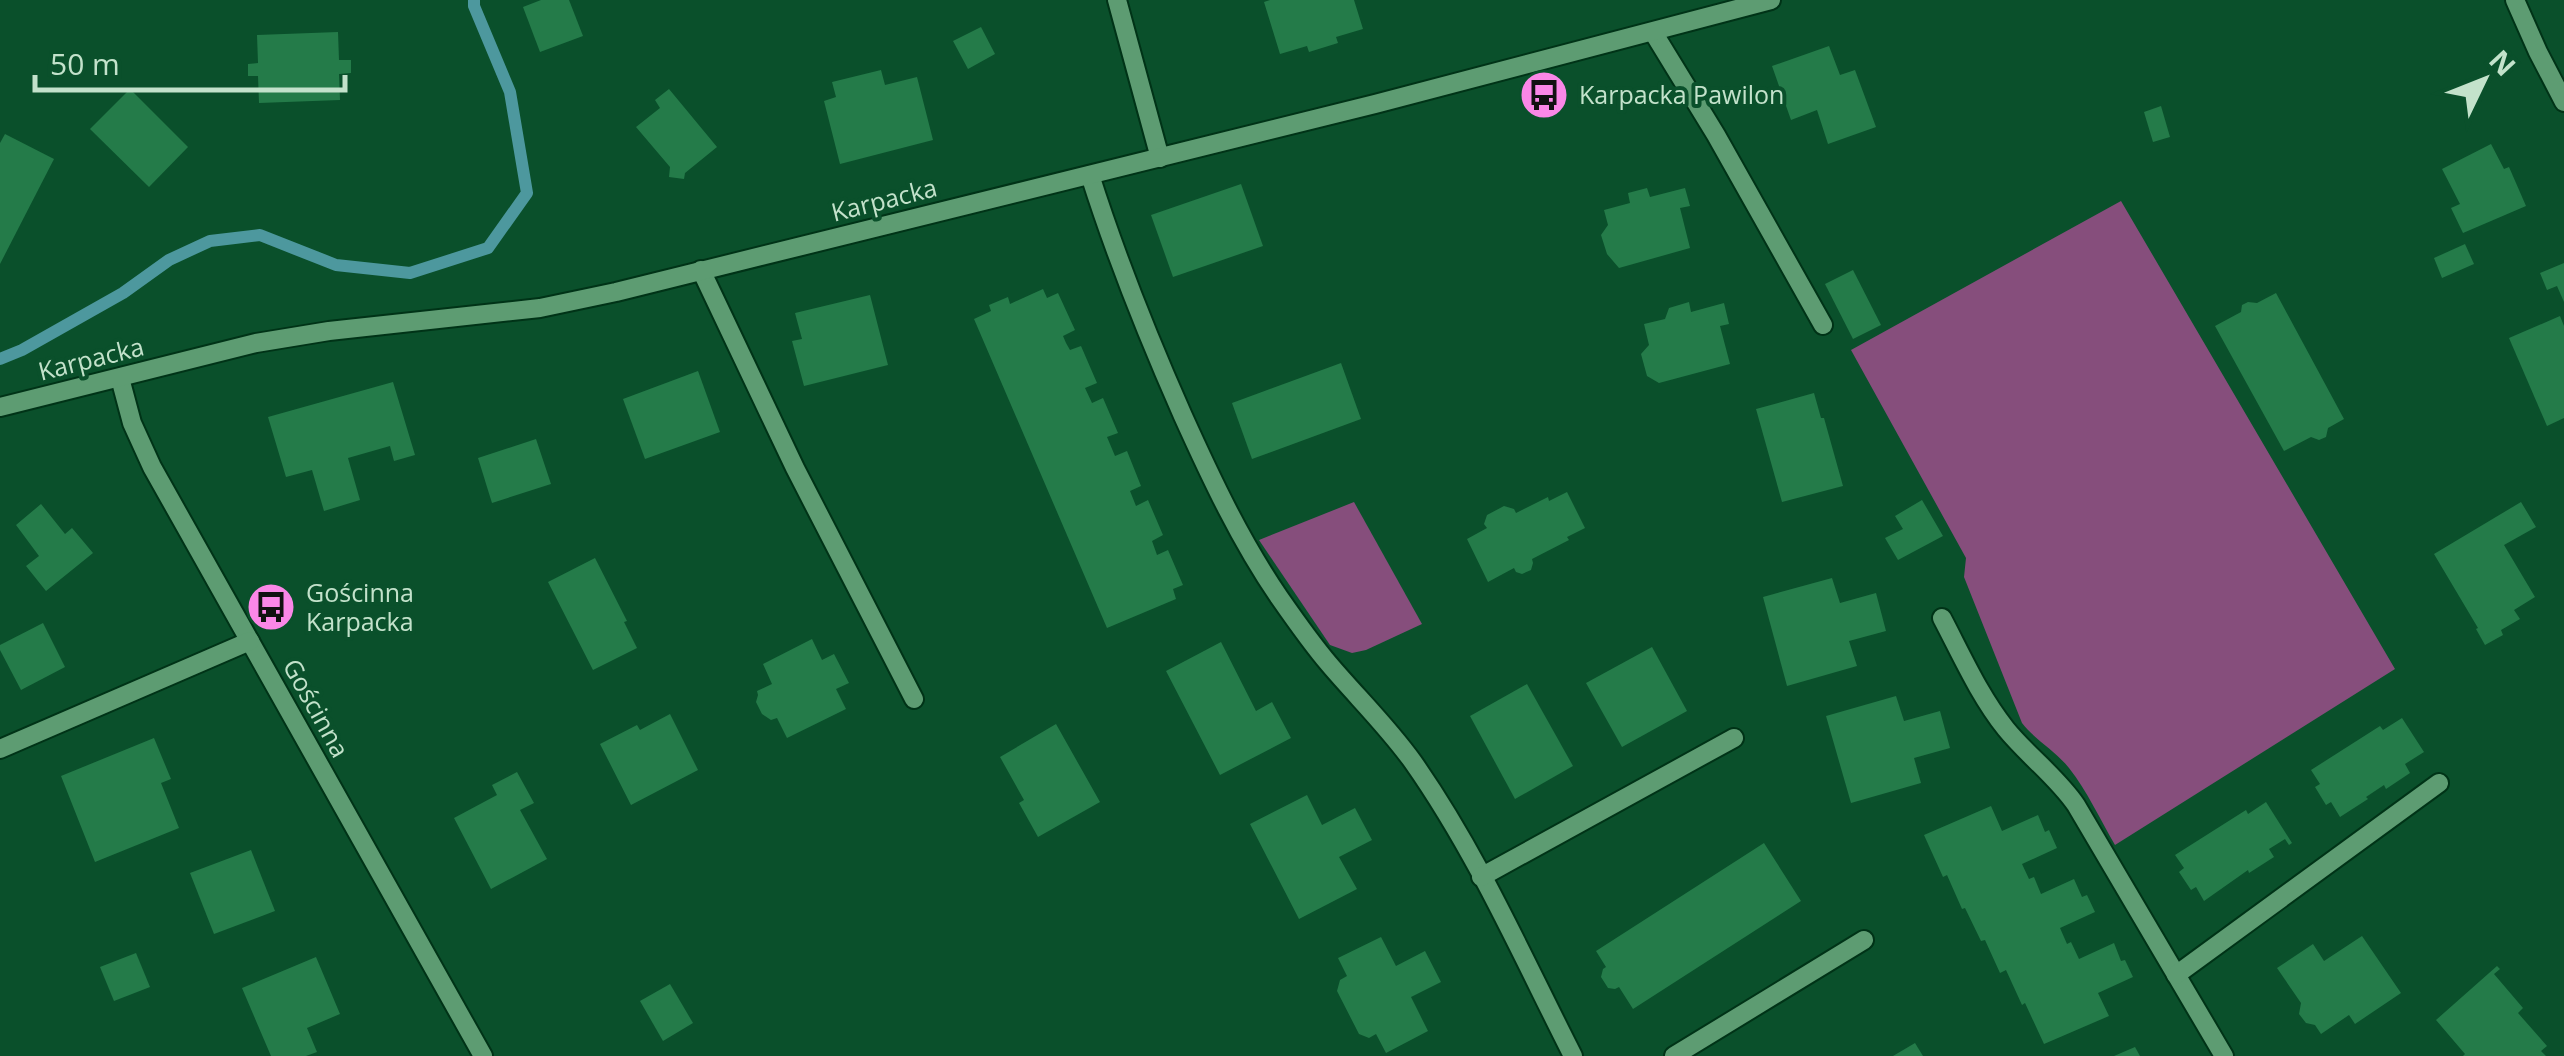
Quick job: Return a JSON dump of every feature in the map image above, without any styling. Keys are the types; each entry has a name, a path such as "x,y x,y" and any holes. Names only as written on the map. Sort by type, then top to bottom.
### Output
{"street":[{"path":"1117,0 1160,158"},
{"name":"Karpacka","path":"0,407 256,343 540,308 616,292 1160,158 1771,0"},
{"path":"2515,0 2564,102"},
{"path":"1653,32 1726,152 1822,325"},
{"path":"1090,175 1108,234 1166,377 1215,486 1254,557 1327,662 1413,762 1481,877 1574,1056"},
{"path":"702,270 795,468 914,699"},
{"name":"Gościnna","path":"120,378 132,423 152,467 483,1056"},
{"path":"1942,618 1979,690 2004,726 2060,783 2076,806 2224,1056"},
{"path":"0,748 250,641"},
{"path":"1481,877 1734,738"},
{"path":"2176,975 2439,783"},
{"path":"1674,1056 1864,940"}],"shaded area":[{"path":"2121,201 2395,669 2115,845 2069,768 2022,723 1964,577 1966,558 1851,350"},
{"path":"1354,502 1422,624 1352,653 1330,645 1259,540"}],"building":[{"path":"541,0 569,0 583,36 540,52 523,7"},
{"path":"1354,0 1363,29 1336,37 1338,43 1309,52 1307,46 1280,54 1264,2"},
{"path":"981,27 995,54 968,69 953,41"},
{"path":"338,32 339,60 351,60 351,73 339,74 340,100 259,103 258,76 248,76 248,64 258,63 257,35"},
{"path":"1829,46 1840,75 1855,70 1876,127 1828,144 1817,110 1791,120 1772,66"},
{"path":"881,70 885,85 917,77 933,140 840,164 824,101 836,97 832,82"},
{"path":"130,89 188,147 149,187 90,129"},
{"path":"669,89 717,147 685,173 684,179 669,177 670,167 636,127 660,108 655,100"},
{"path":"2161,106 2170,137 2153,142 2144,112"},
{"path":"5,134 54,159 0,264 0,143"},
{"path":"2491,144 2504,169 2509,167 2526,206 2463,233 2451,208 2460,204 2442,169"},
{"path":"1241,184 1263,246 1173,277 1151,215"},
{"path":"1647,188 1650,197 1685,188 1690,206 1680,208 1690,248 1619,268 1607,254 1601,235 1608,225 1604,210 1630,203 1628,193"},
{"path":"2465,244 2474,264 2442,278 2434,258"},
{"path":"2564,263 2564,302 2557,286 2547,290 2540,273"},
{"path":"1853,270 1881,325 1853,339 1825,284"},
{"path":"1043,289 1047,298 1058,293 1075,330 1063,336 1066,343 1070,350 1081,346 1097,383 1085,388 1092,403 1103,398 1118,433 1107,437 1115,456 1127,451 1141,486 1130,491 1136,506 1148,500 1163,535 1152,541 1157,555 1168,550 1183,585 1173,589 1176,599 1107,628 974,319 991,311 989,305 1008,297 1010,304"},
{"path":"2276,293 2344,419 2328,428 2326,437 2311,437 2284,451 2215,326 2241,312 2242,305 2257,303"},
{"path":"870,295 888,365 804,386 792,341 802,339 795,313"},
{"path":"1689,302 1691,312 1724,303 1729,324 1720,326 1730,364 1659,383 1647,376 1641,354 1649,345 1644,324 1665,319 1669,308"},
{"path":"2560,316 2564,326 2564,418 2547,426 2509,338"},
{"path":"1341,363 1361,419 1252,459 1232,403"},
{"path":"698,371 720,432 645,459 623,399"},
{"path":"393,382 415,455 394,461 390,446 348,458 360,500 324,511 312,470 286,477 268,417"},
{"path":"1814,393 1843,486 1782,502 1756,409"},
{"path":"536,439 551,484 492,503 478,458"},
{"path":"1567,492 1585,528 1532,559 1531,570 1522,574 1514,568 1488,582 1467,539 1487,528 1487,515 1504,506 1516,513"},
{"path":"1922,500 1943,536 1898,560 1885,538 1903,529 1895,516"},
{"path":"2521,502 2536,527 2504,545 2535,597 2514,610 2520,619 2485,645 2434,554"},
{"path":"41,504 65,534 72,528 93,553 46,591 26,566 39,556 16,525"},
{"path":"595,558 637,648 593,670 548,582"},
{"path":"1832,578 1840,603 1876,593 1886,631 1849,641 1857,666 1787,686 1763,597"},
{"path":"43,623 65,667 21,690 0,645"},
{"path":"812,639 822,660 834,654 849,683 836,689 846,709 787,738 777,718 771,720 762,714 756,702 757,691 772,684 763,664"},
{"path":"1221,642 1256,711 1272,702 1291,738 1220,775 1166,671"},
{"path":"1652,647 1687,711 1622,747 1586,683"},
{"path":"1527,684 1573,766 1515,799 1470,716"},
{"path":"1896,696 1904,721 1940,711 1950,748 1914,758 1921,783 1851,803 1826,716"},
{"path":"670,714 698,770 631,805 600,744"},
{"path":"2402,718 2424,752 2405,764 2410,773 2386,789 2384,785 2340,817 2331,802 2326,805 2315,787 2320,784 2311,770 2380,726 2383,730"},
{"path":"1056,724 1100,802 1038,837 1019,803 1024,800 1000,757"},
{"path":"154,738 171,779 161,783 179,828 95,862 61,776"},
{"path":"517,772 534,803 520,810 547,859 491,889 454,818 497,795 492,785"},
{"path":"1307,795 1322,825 1355,808 1372,840 1339,857 1357,889 1299,919 1250,824"},
{"path":"2266,802 2292,843 2289,845 2285,839 2269,849 2274,857 2204,901 2196,887 2191,890 2179,872 2184,868 2175,855 2246,810 2248,814"},
{"path":"1991,806 2002,831 2038,815 2057,848 2022,864 2029,879 2034,877 2041,894 2074,879 2095,912 2060,928 2067,944 2071,942 2079,959 2114,943 2133,977 2098,993 2109,1016 2044,1044 2006,970 2000,973 1947,875 1943,877 1924,835"},
{"path":"1764,843 1801,901 1633,1009 1619,987 1608,988 1601,977 1606,967 1596,951"},
{"path":"251,850 275,911 214,934 190,873"},
{"path":"2362,936 2401,993 2355,1024 2349,1015 2321,1034 2299,1014 2301,1003 2277,968 2313,944 2324,961"},
{"path":"1381,937 1396,966 1425,951 1441,982 1411,997 1428,1031 1386,1053 1376,1034 1369,1038 1359,1034 1337,991 1340,980 1347,976 1338,958"},
{"path":"136,953 150,987 114,1001 100,967"},
{"path":"316,957 340,1014 307,1028 317,1052 306,1056 271,1056 242,988"},
{"path":"2497,966 2500,969 2494,974 2523,1008 2518,1013 2547,1046 2541,1051 2546,1056 2463,1056 2436,1020"},
{"path":"670,984 693,1023 663,1041 640,1001"},
{"path":"1915,1043 1923,1056 1893,1056"},
{"path":"2135,1047 2140,1056 2114,1056"}],"waterway":[{"path":"0,359 123,293 169,260 210,241 260,235 336,265 410,273 488,248 527,193 510,92 474,0"}],"place":[{"name":"Karpacka Pawilon","path":"1544,95"},
{"name":"Gościnna Karpacka","path":"271,607"}]}
